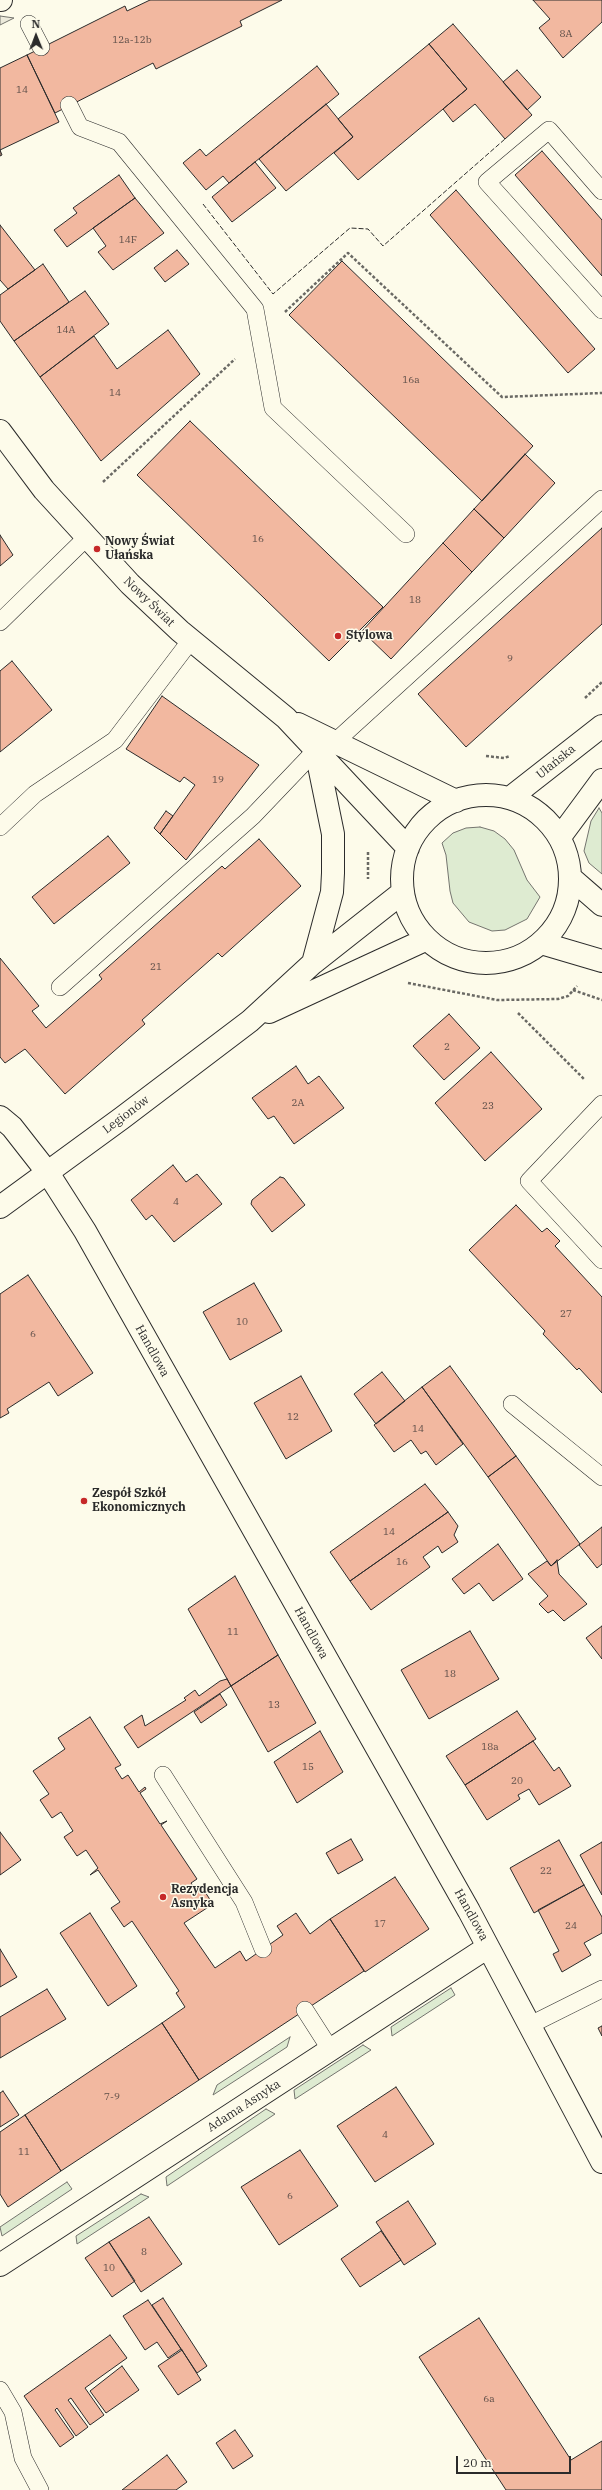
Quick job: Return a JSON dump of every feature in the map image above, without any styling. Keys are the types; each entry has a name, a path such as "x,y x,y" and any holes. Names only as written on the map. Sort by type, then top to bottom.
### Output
{"street":[{"name":"Nowy Świat","path":"0,431 44,490 86,538 130,584 191,640 286,718 326,746 456,800"},
{"name":"Ułańska","path":"510,798 602,726"},
{"name":"Nowy Świat","path":"326,746 408,848"},
{"path":"313,963 332,892 333,834 326,746"},
{"path":"560,837 602,780"},
{"path":"474,796 510,798 530,807 546,820 560,837 567,857 571,878 569,897 563,914 554,930 541,943 524,954 504,962 483,963 463,960 444,952 427,939 416,925 407,909 403,892 403,870 408,848 419,828 430,817 456,800 474,796"},
{"path":"571,878 602,905"},
{"name":"Legionów","path":"0,1207 48,1173 250,1020 313,963 403,892"},
{"name":"Legionów","path":"250,1020 427,939"},
{"path":"541,943 602,962"},
{"name":"Handlowa","path":"0,1117 12,1127 48,1173 88,1238 488,1947 602,2162"},
{"name":"Adama Asnyka","path":"0,2266 488,1947"}],"lane":[{"path":"29,24 41,47"},
{"path":"69,105 80,127 119,142 255,309 261,334 273,408 406,534"},
{"path":"602,191 549,130 488,182 602,310"},
{"path":"60,987 254,816 326,746 602,499"},
{"path":"0,622 86,538"},
{"path":"0,827 35,794 115,740 191,640"},
{"path":"600,1109 529,1181 602,1260"},
{"path":"512,1404 602,1477"},
{"path":"163,1775 244,1902 263,1949"},
{"path":"530,2025 602,1989"},
{"path":"305,2010 330,2049"},
{"path":"0,2390 13,2412 23,2458 40,2490"}],"path":[{"path":"103,482 348,253 502,397 602,392"},
{"path":"573,990 602,1000"},
{"path":"518,1013 591,1086"}],"green space":[{"path":"599,808 602,813 602,874 589,863 584,851 591,821"},
{"path":"480,827 494,831 505,839 514,850 527,880 540,897 527,919 505,930 492,931 469,922 453,903 450,891 446,855 442,843 453,833 466,828"},
{"path":"451,1988 455,1995 392,2036 391,2027"},
{"path":"290,2037 287,2047 213,2095 217,2085"},
{"path":"363,2045 371,2050 295,2099 294,2090"},
{"path":"266,2109 275,2114 167,2186 166,2177"},
{"path":"67,2182 72,2189 2,2236 0,2227"},
{"path":"141,2194 149,2197 77,2244 76,2236"}],"shaded area":[{"path":"0,16 14,18 0,25"}],"building":[{"path":"150,0 282,0 240,21 242,26 156,69 153,63 55,113 27,55 125,6 127,11"},
{"path":"533,0 602,0 602,22 563,58 539,28 550,19"},
{"path":"453,24 532,115 505,139 475,104 453,122 443,109 467,89 429,44"},
{"path":"429,44 467,89 358,180 334,153 353,137 338,119"},
{"path":"27,55 59,122 0,150 0,68"},
{"path":"317,66 339,94 229,183 223,176 206,190 183,163 200,149 206,156"},
{"path":"517,70 541,97 527,110 503,82"},
{"path":"326,104 353,137 286,191 259,159"},
{"path":"542,151 602,220 602,276 515,175"},
{"path":"255,162 276,188 232,222 212,197"},
{"path":"119,175 135,198 67,247 54,230 77,213 73,208"},
{"path":"456,190 595,349 568,373 430,215"},
{"path":"135,198 164,233 113,270 98,252 106,246 93,228"},
{"path":"0,225 35,270 8,289 0,280"},
{"path":"177,250 189,264 165,282 154,268"},
{"path":"342,261 533,446 482,501 289,315"},
{"path":"43,264 69,302 14,341 0,321 0,295"},
{"path":"85,291 109,324 40,377 14,341"},
{"path":"168,330 200,374 101,461 40,377 94,336 117,369"},
{"path":"190,421 383,607 329,661 137,475"},
{"path":"525,454 555,483 504,538 474,509"},
{"path":"474,509 504,538 472,572 443,543"},
{"path":"602,528 602,624 466,747 418,694"},
{"path":"0,535 13,555 0,566"},
{"path":"443,543 472,572 391,659 362,631"},
{"path":"12,661 52,710 0,752 0,671"},
{"path":"162,696 259,765 186,860 160,834 195,785 184,777 180,782 126,749"},
{"path":"166,811 173,816 160,834 154,828"},
{"path":"108,836 130,863 54,924 32,897"},
{"path":"259,839 301,886 222,957 218,953 142,1020 145,1024 65,1094 25,1049 5,1063 0,1057 0,958 39,1006 32,1011 46,1028 102,979 99,975 222,866 225,869"},
{"path":"449,1014 480,1048 444,1080 413,1046"},
{"path":"491,1052 542,1109 485,1161 435,1103"},
{"path":"296,1066 308,1084 319,1076 344,1108 294,1144 274,1116 268,1119 252,1098"},
{"path":"173,1165 186,1182 197,1174 222,1204 174,1242 152,1215 146,1220 131,1200"},
{"path":"280,1177 284,1178 305,1205 272,1232 251,1204 252,1200"},
{"path":"516,1205 542,1232 547,1228 560,1241 555,1246 602,1297 602,1393 579,1368 577,1370 543,1334 545,1331 469,1250"},
{"path":"28,1275 93,1373 58,1396 49,1382 7,1409 9,1413 0,1418 0,1294"},
{"path":"254,1283 282,1331 230,1360 203,1312"},
{"path":"450,1366 516,1456 488,1477 422,1387"},
{"path":"382,1372 405,1401 376,1424 354,1394"},
{"path":"301,1376 332,1431 286,1459 254,1403"},
{"path":"422,1387 463,1444 436,1465 426,1451 421,1454 411,1440 394,1452 374,1425"},
{"path":"516,1456 580,1544 551,1566 488,1477"},
{"path":"425,1484 448,1512 350,1581 330,1552"},
{"path":"448,1512 458,1526 454,1535 458,1542 442,1553 438,1546 423,1557 430,1567 371,1610 350,1581"},
{"path":"602,1527 602,1564 597,1568 579,1545"},
{"path":"498,1544 523,1579 493,1601 479,1583 464,1594 452,1579"},
{"path":"557,1560 559,1574 587,1604 564,1621 553,1610 548,1613 539,1604 548,1596 528,1574 547,1561 551,1566"},
{"path":"235,1576 278,1655 231,1686 188,1609"},
{"path":"602,1626 602,1659 586,1638"},
{"path":"470,1631 499,1679 429,1719 401,1670"},
{"path":"278,1655 316,1723 268,1752 231,1686"},
{"path":"227,1679 231,1686 138,1748 124,1727 142,1715 145,1726 186,1700 184,1698 195,1690 199,1696 220,1681"},
{"path":"220,1694 227,1705 201,1723 194,1712"},
{"path":"517,1711 536,1739 465,1785 446,1756"},
{"name":"Rezydencja Asnyka","path":"90,1717 121,1765 115,1768 122,1779 128,1775 139,1792 145,1787 146,1789 140,1793 160,1824 167,1821 161,1825 197,1879 191,1883 197,1892 203,1889 213,1904 184,1923 215,1968 240,1951 246,1961 283,1935 277,1926 296,1913 310,1934 330,1919 364,1971 199,2080 162,2023 185,2007 176,1993 179,1991 132,1921 124,1927 111,1908 120,1902 98,1870 90,1875 98,1868 86,1850 77,1856 64,1837 73,1831 61,1812 52,1818 40,1800 49,1794 33,1771 65,1749 58,1738"},
{"path":"320,1731 343,1772 297,1803 274,1762"},
{"path":"533,1741 554,1771 559,1767 571,1786 539,1805 529,1789 518,1795 520,1799 487,1820 465,1785"},
{"path":"0,1832 21,1860 0,1875"},
{"path":"351,1839 363,1860 338,1874 326,1853"},
{"path":"559,1840 584,1885 534,1913 510,1868"},
{"path":"602,1842 602,1895 580,1855"},
{"path":"395,1877 429,1929 365,1972 330,1919"},
{"path":"584,1885 602,1917 602,1933 584,1943 591,1955 562,1972 553,1954 559,1951 538,1910"},
{"path":"90,1913 137,1986 108,2006 60,1933"},
{"path":"0,1949 17,1977 0,1987"},
{"path":"47,1989 66,2019 0,2058 0,2017"},
{"path":"162,2023 199,2080 61,2171 25,2115"},
{"path":"602,2026 602,2036 598,2028"},
{"path":"396,2087 434,2144 375,2182 337,2126"},
{"path":"3,2091 19,2115 0,2127 0,2093"},
{"path":"25,2115 61,2171 8,2207 0,2194 0,2132"},
{"path":"300,2150 338,2206 279,2245 241,2187"},
{"path":"408,2201 436,2244 404,2265 376,2222"},
{"path":"149,2217 182,2264 141,2292 109,2242"},
{"path":"381,2231 401,2260 360,2287 341,2259"},
{"path":"109,2242 135,2281 112,2297 85,2258"},
{"path":"163,2298 207,2366 197,2373 152,2305"},
{"path":"148,2300 181,2349 168,2358 157,2342 145,2350 123,2316"},
{"path":"479,2318 571,2460 602,2441 602,2490 506,2490 419,2357"},
{"path":"110,2335 127,2358 85,2388 104,2415 90,2425 71,2398 68,2400 88,2427 76,2436 57,2408 55,2410 74,2437 60,2447 24,2396"},
{"path":"182,2350 201,2380 178,2395 158,2366"},
{"path":"122,2366 139,2390 106,2413 90,2391"},
{"path":"235,2430 253,2456 233,2469 216,2443"},
{"path":"167,2455 187,2482 176,2490 122,2490"}],"fence":[{"path":"203,204 273,294 350,228 368,229 383,246 505,139"}],"place":[{"name":"Nowy Świat Ułańska","path":"97,549"},
{"name":"Stylowa","path":"338,636"},
{"name":"Zespół Szkół Ekonomicznych","path":"84,1501"},
{"name":"Rezydencja Asnyka","path":"163,1897"}]}
